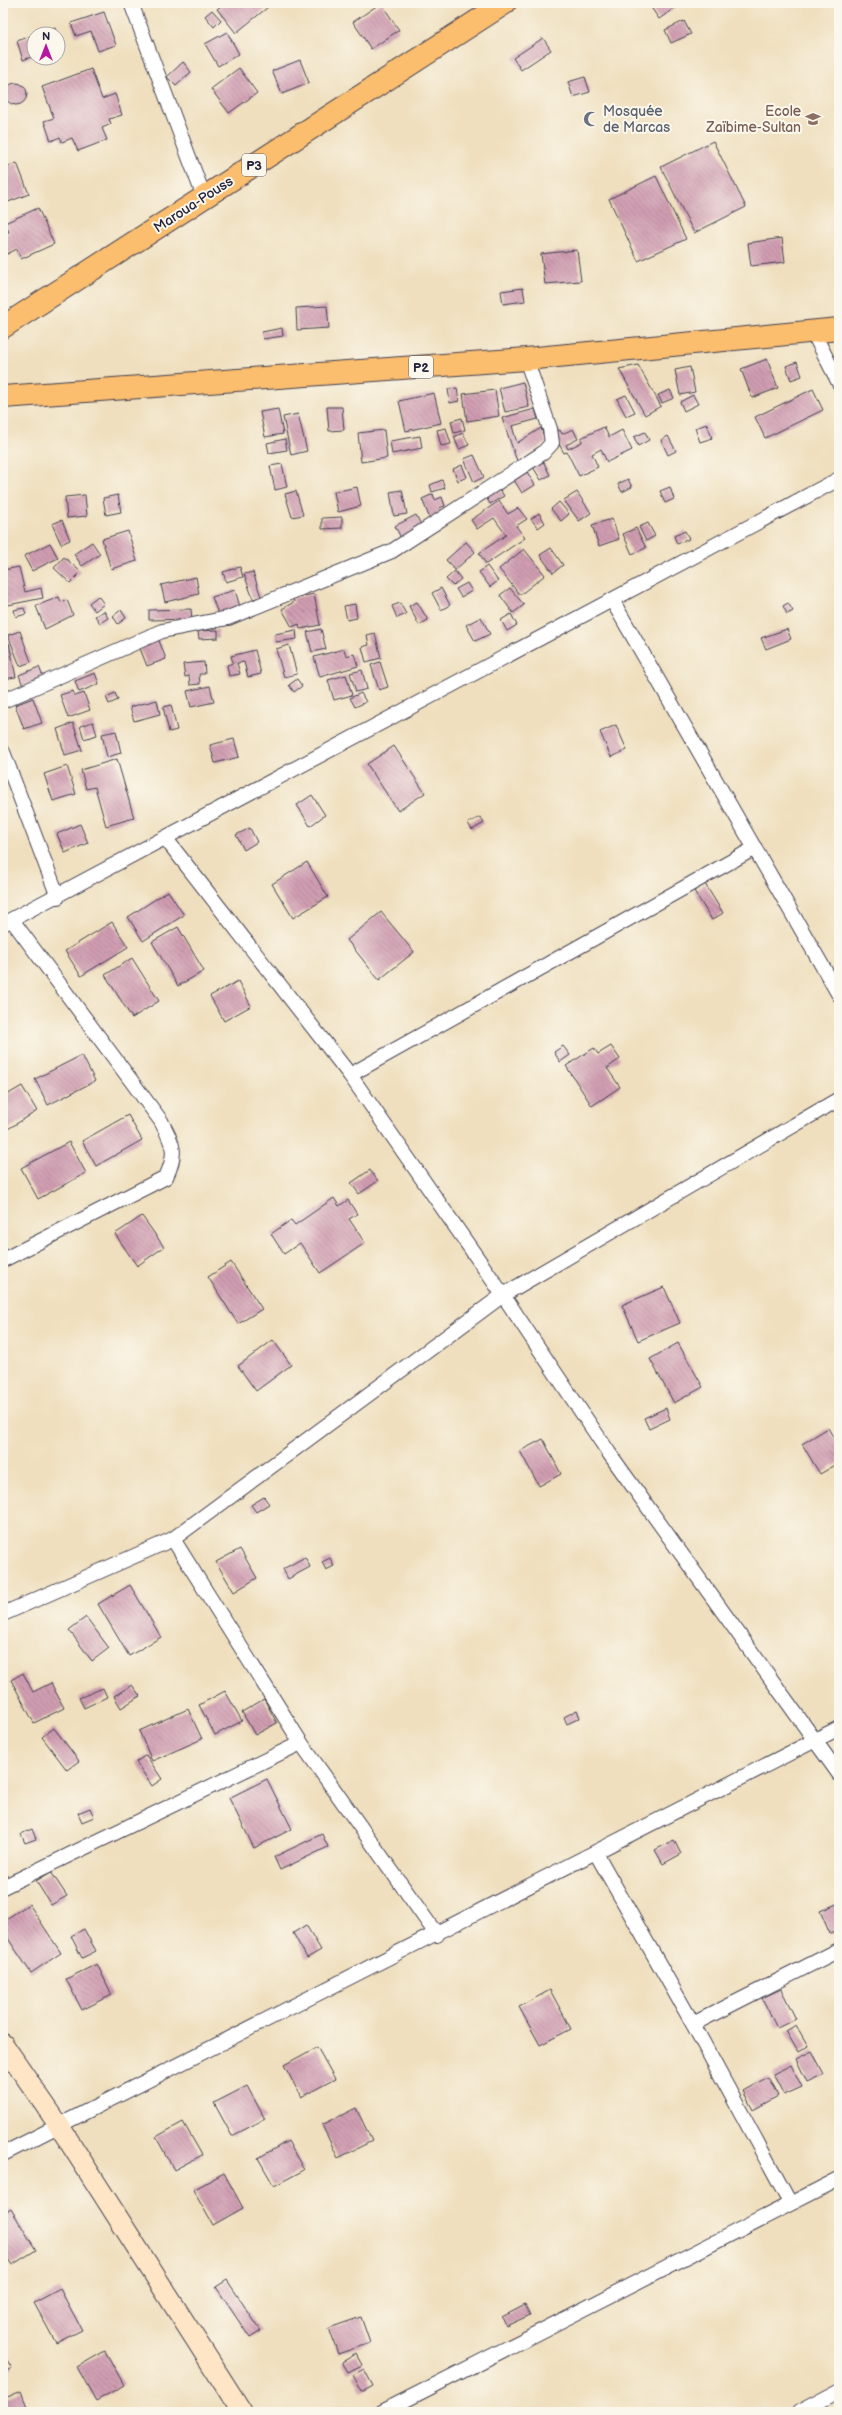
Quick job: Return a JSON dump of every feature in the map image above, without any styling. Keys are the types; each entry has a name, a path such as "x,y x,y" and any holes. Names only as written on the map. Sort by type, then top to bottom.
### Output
{"main road":[{"name":"Maroua-Pouss","path":"3,327 496,5"},
{"name":"P2","path":"3,397 526,360 839,329"}],"street":[{"path":"131,3 204,197"},
{"path":"813,332 839,383"},
{"path":"3,701 162,631 228,618 392,551 439,522 543,453 552,443 550,429 526,360"},
{"path":"3,1260 166,1177 173,1162 174,1146 161,1121 8,922 839,479"},
{"path":"612,600 839,995"},
{"path":"3,752 58,896"},
{"path":"166,839 350,1075 503,1294 609,1453 839,1774"},
{"path":"350,1075 755,848"},
{"path":"3,1614 173,1539 503,1294 839,1100"},
{"path":"173,1539 301,1743 437,1934"},
{"path":"3,2154 58,2124 437,1934 839,1728"},
{"path":"3,1887 301,1743"},
{"path":"596,1853 693,2024 790,2203"},
{"path":"693,2024 839,1950"},
{"path":"3,2044 58,2124 242,2412"},
{"path":"382,2412 839,2179"},
{"path":"799,2412 839,2392"}],"building":[{"path":"225,3 273,3 236,33 217,9"},
{"path":"381,3 399,30 371,49 353,22"},
{"path":"648,3 677,3 679,5 659,19"},
{"path":"212,10 221,20 214,27 205,16"},
{"path":"104,12 116,45 98,51 91,31 76,36 71,23"},
{"path":"684,21 691,34 671,43 665,30"},
{"path":"227,32 239,54 218,66 205,44"},
{"path":"26,38 26,59 23,60 17,41"},
{"path":"543,38 551,50 521,70 513,58"},
{"path":"300,60 309,83 282,94 272,71"},
{"path":"183,62 191,72 176,86 167,77"},
{"path":"239,68 257,93 229,113 211,89"},
{"path":"91,69 102,99 115,94 122,115 109,119 111,124 102,128 107,140 78,151 72,138 62,142 60,137 51,141 44,121 54,118 42,87"},
{"path":"585,77 590,92 573,97 568,82"},
{"path":"12,83 20,83 27,90 27,98 20,105 12,105 5,98 5,90"},
{"path":"713,141 746,207 694,233 661,167"},
{"path":"17,163 29,194 3,204 3,168"},
{"path":"656,176 686,239 638,261 609,199"},
{"path":"38,208 54,244 21,259 17,249 5,255 3,235 9,232 5,223"},
{"path":"782,238 785,262 751,266 748,243"},
{"path":"577,250 581,281 545,284 541,254"},
{"path":"523,288 525,301 503,304 501,291"},
{"path":"327,306 329,328 297,330 296,308"},
{"path":"282,328 283,336 263,339 262,332"},
{"path":"767,359 778,388 752,398 741,369"},
{"path":"797,362 802,376 791,380 786,366"},
{"path":"638,365 661,406 645,415 619,369"},
{"path":"690,367 695,392 680,395 675,370"},
{"path":"523,382 529,407 505,412 499,388"},
{"path":"457,388 459,401 450,403 448,389"},
{"path":"813,389 823,410 765,438 755,417"},
{"path":"495,390 499,416 467,421 463,394"},
{"path":"670,390 674,398 662,403 658,395"},
{"path":"434,393 441,423 406,431 399,401"},
{"path":"626,395 635,412 626,416 617,399"},
{"path":"693,395 698,404 684,411 680,402"},
{"path":"327,407 342,407 344,430 329,431"},
{"path":"278,409 283,434 265,437 260,412"},
{"path":"535,409 538,419 512,426 517,443 541,428 546,443 517,461 502,418"},
{"path":"298,414 307,451 291,455 283,417"},
{"path":"462,418 465,430 454,433 451,421"},
{"path":"707,424 712,438 700,442 695,428"},
{"path":"604,427 609,437 622,430 632,450 607,462 601,449 592,454 598,467 579,476 567,452 564,453 553,433 560,430 562,434 573,429 578,439 566,445 568,449 582,442 581,438"},
{"path":"446,428 451,444 441,446 437,430"},
{"path":"384,430 387,458 361,462 358,433"},
{"path":"645,432 649,440 638,446 634,437"},
{"path":"463,433 469,445 459,449 454,437"},
{"path":"420,436 422,448 392,454 390,441"},
{"path":"668,436 676,451 668,455 661,440"},
{"path":"285,439 287,450 269,453 267,443"},
{"path":"474,455 484,477 474,482 464,459"},
{"path":"543,461 550,475 541,480 533,467"},
{"path":"282,464 287,487 275,490 270,466"},
{"path":"462,465 467,477 458,481 453,469"},
{"path":"527,472 535,485 522,493 514,480"},
{"path":"628,479 632,487 622,492 618,484"},
{"path":"442,480 445,488 432,492 430,485"},
{"path":"357,487 361,506 338,512 334,492"},
{"path":"670,487 674,499 665,503 660,491"},
{"path":"499,488 504,496 490,504 485,495"},
{"path":"402,490 407,514 394,516 390,492"},
{"path":"296,491 303,515 292,517 285,494"},
{"path":"577,492 591,513 579,521 564,500"},
{"path":"433,494 435,500 442,497 445,506 439,508 442,514 430,519 422,499"},
{"path":"85,495 87,516 67,518 65,497"},
{"path":"118,495 121,512 106,515 103,498"},
{"path":"499,501 508,514 518,508 527,519 516,526 525,538 486,564 479,553 506,535 494,518 477,529 471,520"},
{"path":"559,502 569,514 561,521 551,509"},
{"path":"539,513 545,523 538,528 531,519"},
{"path":"416,515 422,527 401,538 395,526"},
{"path":"342,517 342,528 322,529 322,518"},
{"path":"612,519 619,539 599,546 592,525"},
{"path":"62,520 70,540 61,544 52,524"},
{"path":"648,523 655,536 646,541 639,527"},
{"path":"636,528 646,548 632,554 623,534"},
{"path":"128,531 137,561 111,569 102,539"},
{"path":"685,531 689,539 677,544 674,536"},
{"path":"92,542 100,554 82,566 74,554"},
{"path":"466,542 475,552 455,570 446,560"},
{"path":"50,543 58,558 32,571 24,556"},
{"path":"551,548 563,565 553,573 540,555"},
{"path":"524,549 545,575 520,595 499,569"},
{"path":"64,557 81,572 70,583 54,568"},
{"path":"487,566 498,581 490,587 479,572"},
{"path":"19,567 25,592 41,588 43,598 3,606 3,570"},
{"path":"240,567 243,577 226,582 223,572"},
{"path":"455,571 461,579 453,586 446,579"},
{"path":"253,572 261,597 253,599 244,574"},
{"path":"196,577 199,594 165,602 161,585"},
{"path":"467,583 472,591 461,597 456,589"},
{"path":"441,588 450,605 441,610 432,593"},
{"path":"510,588 524,605 513,613 500,595"},
{"path":"235,590 240,607 218,614 212,597"},
{"path":"314,594 320,625 300,629 299,624 292,627 282,609 294,602 293,598"},
{"path":"98,596 104,604 95,611 89,603"},
{"path":"59,597 61,602 67,600 73,615 45,629 36,606"},
{"path":"417,602 428,620 419,625 409,606"},
{"path":"400,603 406,614 397,618 392,606"},
{"path":"788,603 793,611 787,614 783,606"},
{"path":"355,604 357,618 347,620 344,606"},
{"path":"24,608 26,614 16,617 14,610"},
{"path":"191,609 192,619 149,620 149,610"},
{"path":"121,610 126,618 118,624 113,616"},
{"path":"104,611 108,618 100,623 95,616"},
{"path":"511,614 517,625 507,631 501,620"},
{"path":"481,617 490,634 475,641 466,625"},
{"path":"321,629 326,649 312,652 307,632"},
{"path":"787,629 791,639 766,649 761,638"},
{"path":"218,630 218,638 199,639 198,631"},
{"path":"296,630 297,639 276,642 275,634"},
{"path":"20,631 31,662 20,666 8,635"},
{"path":"375,633 381,658 366,662 362,647 369,645 367,635"},
{"path":"158,638 166,659 147,666 139,646"},
{"path":"9,643 16,677 3,679 3,645"},
{"path":"289,645 297,674 284,677 276,649"},
{"path":"344,649 346,656 354,654 358,666 320,677 314,657"},
{"path":"255,650 261,674 248,677 244,662 237,663 240,674 229,676 227,665 233,663 231,656"},
{"path":"204,662 205,674 199,674 200,684 190,685 189,676 185,677 183,664"},
{"path":"380,662 388,687 379,690 371,665"},
{"path":"39,667 44,679 23,686 19,675"},
{"path":"362,670 367,689 356,692 350,673"},
{"path":"95,673 99,684 79,692 75,681"},
{"path":"346,675 352,695 334,700 328,680"},
{"path":"297,679 302,686 294,692 289,685"},
{"path":"210,686 214,702 191,707 187,691"},
{"path":"73,691 75,696 84,693 90,710 68,718 60,695"},
{"path":"115,693 118,700 109,704 106,697"},
{"path":"361,693 366,702 355,707 350,698"},
{"path":"33,698 42,723 24,729 15,705"},
{"path":"157,700 160,714 134,721 130,707"},
{"path":"171,705 177,730 169,732 163,707"},
{"path":"93,722 97,735 84,739 80,726"},
{"path":"73,723 82,750 65,755 57,729"},
{"path":"616,725 627,750 611,757 600,732"},
{"path":"116,731 121,753 107,757 102,734"},
{"path":"234,739 239,757 215,763 210,745"},
{"path":"394,746 425,793 398,811 367,764"},
{"path":"117,759 134,818 106,826 95,787 86,789 81,770"},
{"path":"67,766 76,794 53,801 44,774"},
{"path":"312,795 325,815 310,826 297,805"},
{"path":"480,817 484,823 472,830 468,823"},
{"path":"80,824 88,843 65,853 57,834"},
{"path":"250,828 257,842 244,850 236,835"},
{"path":"307,862 328,897 293,918 272,884"},
{"path":"705,884 723,913 712,920 694,891"},
{"path":"168,891 184,915 143,941 128,917"},
{"path":"381,912 414,952 379,980 347,940"},
{"path":"112,922 128,947 81,976 65,951"},
{"path":"178,927 204,971 178,986 152,942"},
{"path":"132,958 159,1001 132,1018 105,975"},
{"path":"238,981 251,1006 224,1021 210,996"},
{"path":"563,1046 570,1055 560,1062 554,1052"},
{"path":"611,1046 620,1059 607,1068 620,1087 592,1106 566,1066 594,1048 598,1054"},
{"path":"82,1055 95,1081 48,1105 35,1079"},
{"path":"22,1086 37,1111 3,1132 3,1097"},
{"path":"128,1115 142,1140 96,1166 82,1141"},
{"path":"69,1142 86,1173 38,1199 21,1168"},
{"path":"370,1170 378,1181 359,1194 351,1183"},
{"path":"334,1198 339,1206 348,1200 357,1214 349,1219 365,1243 320,1273 300,1243 284,1254 271,1234 291,1220 295,1225"},
{"path":"142,1216 164,1247 137,1266 115,1234"},
{"path":"231,1262 262,1309 238,1324 208,1277"},
{"path":"664,1287 680,1323 638,1341 622,1305"},
{"path":"273,1340 291,1365 256,1391 238,1366"},
{"path":"678,1343 703,1387 674,1403 650,1359"},
{"path":"666,1408 670,1419 649,1429 644,1418"},
{"path":"828,1428 839,1447 839,1463 820,1474 802,1444"},
{"path":"543,1439 561,1474 539,1486 520,1451"},
{"path":"264,1497 269,1504 256,1512 251,1505"},
{"path":"240,1549 257,1578 234,1592 216,1562"},
{"path":"305,1557 310,1567 288,1579 283,1569"},
{"path":"330,1558 334,1566 326,1570 322,1562"},
{"path":"130,1585 161,1637 129,1656 98,1604"},
{"path":"86,1617 109,1648 92,1661 69,1630"},
{"path":"23,1673 33,1692 51,1683 64,1708 34,1723 11,1680"},
{"path":"132,1685 140,1696 121,1708 114,1696"},
{"path":"103,1688 107,1697 84,1708 79,1698"},
{"path":"225,1691 242,1721 215,1735 199,1705"},
{"path":"264,1699 277,1723 255,1735 242,1712"},
{"path":"188,1709 202,1739 152,1761 139,1731"},
{"path":"577,1710 580,1718 567,1724 564,1717"},
{"path":"54,1728 79,1761 67,1770 42,1737"},
{"path":"146,1755 162,1779 152,1786 136,1762"},
{"path":"267,1779 292,1829 254,1848 229,1798"},
{"path":"90,1808 94,1817 82,1822 78,1813"},
{"path":"32,1829 36,1839 25,1843 21,1834"},
{"path":"322,1834 328,1847 280,1870 274,1857"},
{"path":"674,1840 681,1854 663,1864 655,1850"},
{"path":"51,1872 67,1896 51,1905 36,1881"},
{"path":"839,1903 839,1930 830,1934 820,1911"},
{"path":"29,1904 61,1953 31,1973 3,1931 3,1921"},
{"path":"306,1925 321,1950 307,1958 293,1933"},
{"path":"84,1929 96,1951 82,1958 71,1936"},
{"path":"97,1964 112,1995 82,2010 66,1979"},
{"path":"781,1989 796,2019 777,2028 762,1998"},
{"path":"550,1990 571,2029 540,2045 519,2007"},
{"path":"796,2025 808,2046 798,2052 786,2031"},
{"path":"317,2047 335,2079 301,2097 284,2065"},
{"path":"812,2051 824,2074 807,2082 796,2059"},
{"path":"791,2065 802,2087 784,2095 773,2074"},
{"path":"768,2077 778,2096 753,2110 743,2091"},
{"path":"247,2086 265,2119 232,2136 214,2103"},
{"path":"356,2108 372,2141 338,2158 322,2125"},
{"path":"183,2122 202,2155 174,2170 156,2137"},
{"path":"288,2141 304,2170 274,2186 258,2158"},
{"path":"224,2173 243,2208 213,2225 193,2190"},
{"path":"11,2209 36,2250 12,2265 3,2252 3,2214"},
{"path":"227,2280 261,2331 250,2338 216,2287"},
{"path":"60,2289 82,2330 56,2343 34,2303"},
{"path":"525,2305 530,2315 506,2326 502,2317"},
{"path":"361,2317 370,2343 338,2354 329,2328"},
{"path":"105,2351 124,2385 96,2401 77,2367"},
{"path":"3,2354 12,2368 3,2373"},
{"path":"356,2354 362,2365 348,2372 342,2362"},
{"path":"364,2369 373,2386 362,2392 353,2375"},
{"path":"21,2391 29,2412 3,2412 3,2399"}],"place":[{"name":"Mosquée de Marcas","path":"591,119"},
{"name":"Ecole Zaïbime-Sultan","path":"813,119"}]}
